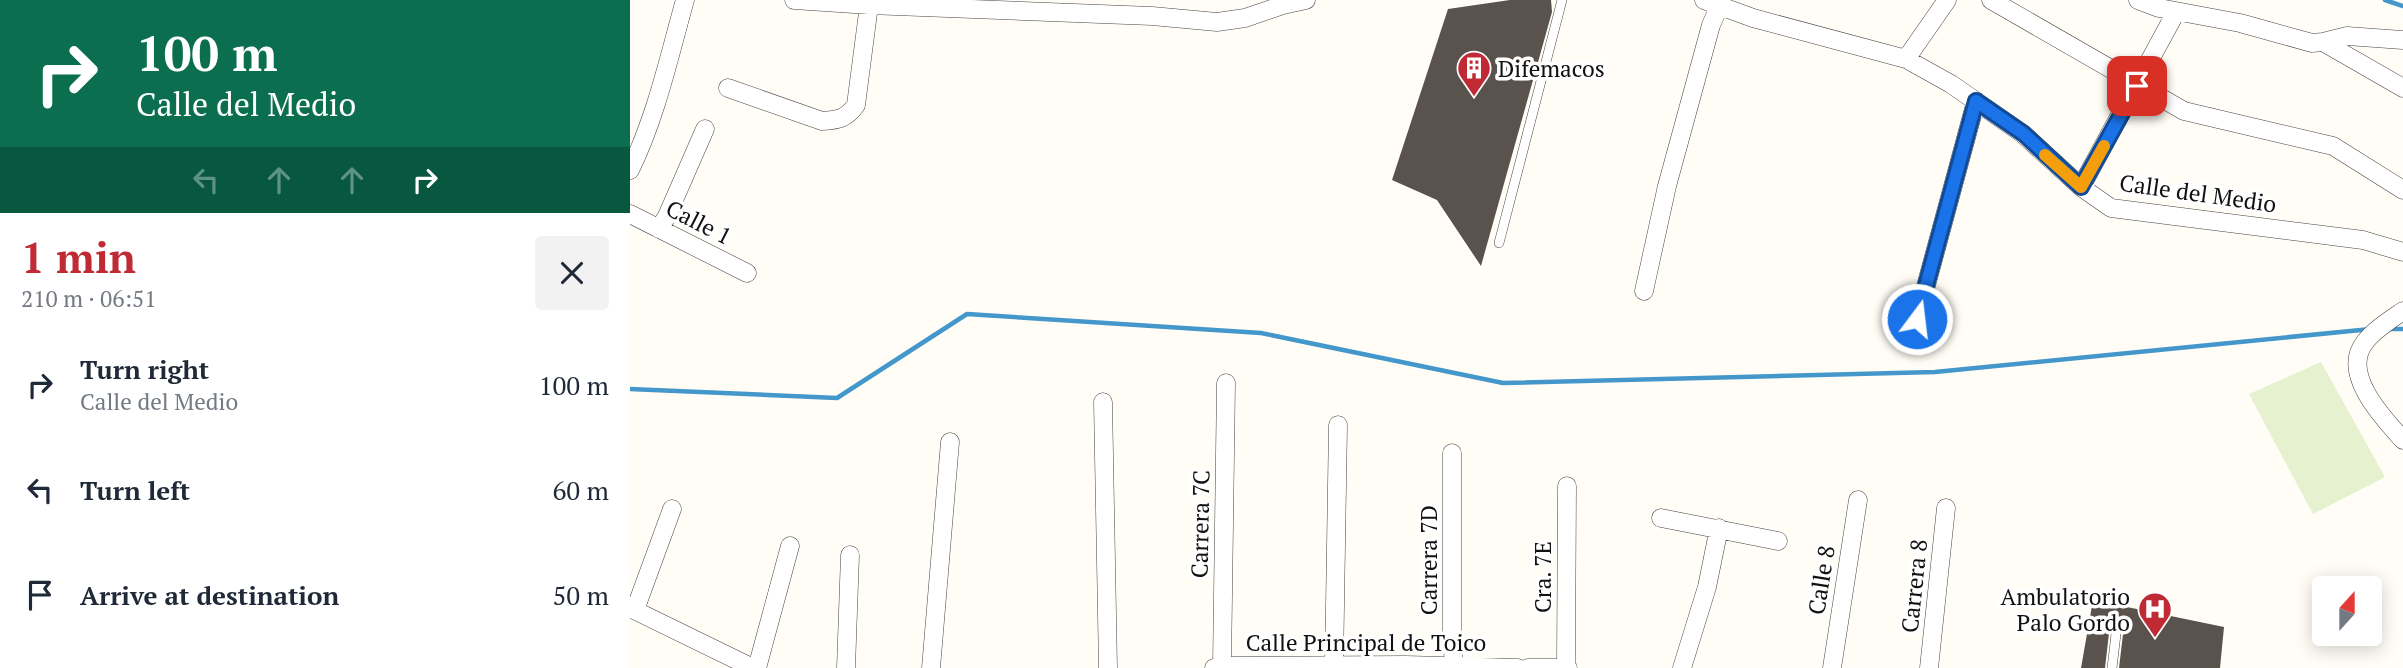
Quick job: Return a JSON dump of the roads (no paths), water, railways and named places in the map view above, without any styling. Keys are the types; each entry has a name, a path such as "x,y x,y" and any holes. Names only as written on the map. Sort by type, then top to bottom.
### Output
{"street":[{"path":"630,170 659,93 685,0"},
{"path":"794,0 869,5 1009,5 1217,22 1245,18 1306,0"},
{"path":"1906,59 1947,0"},
{"path":"1991,0 2184,111 2333,146 2403,190"},
{"path":"2138,0 2176,12 2240,23 2312,43 2347,36 2403,40"},
{"path":"1644,291 1667,186 1711,25 1712,3"},
{"name":"Calle del Medio","path":"1712,3 1880,54 1906,59 1976,101 2024,134 2081,187 2111,208 2363,240 2403,251"},
{"path":"727,88 822,121 848,116 856,105 869,5"},
{"path":"2081,187 2176,12"},
{"path":"2323,42 2403,88"},
{"path":"1917,319 1976,101"},
{"path":"659,229 705,129"},
{"name":"Calle 1","path":"630,214 747,273"},
{"path":"2390,321 2364,343 2356,366 2372,406 2403,440"},
{"name":"Carrera 7C","path":"1218,667 1226,383"},
{"path":"1103,402 1108,668"},
{"path":"1334,666 1338,425"},
{"path":"931,668 950,442"},
{"name":"Carrera 7D","path":"1452,453 1454,667"},
{"name":"Cra. 7E","path":"1567,486 1567,668"},
{"name":"Calle 8","path":"1832,668 1858,500"},
{"name":"Carrera 8","path":"1929,668 1946,508"},
{"path":"672,509 633,609 755,668 790,546"},
{"path":"1661,518 1778,541"},
{"path":"1682,668 1707,587 1719,528"},
{"path":"846,668 850,555"},
{"name":"Calle Principal de Toico","path":"1218,667 1518,668"},
{"path":"1528,668 1567,668"}],"lane":[{"path":"1499,243 1562,0"},
{"path":"2112,668 2116,634"}],"waterway":[{"path":"2385,0 2403,6"},
{"path":"630,389 837,398 967,314 1261,333 1503,383 1935,372 2371,329"},
{"path":"2390,329 2403,329"}],"place":[{"name":"Difemacos","path":"1474,98"},
{"name":"Ambulatorio Palo Gordo","path":"2155,639"}]}
